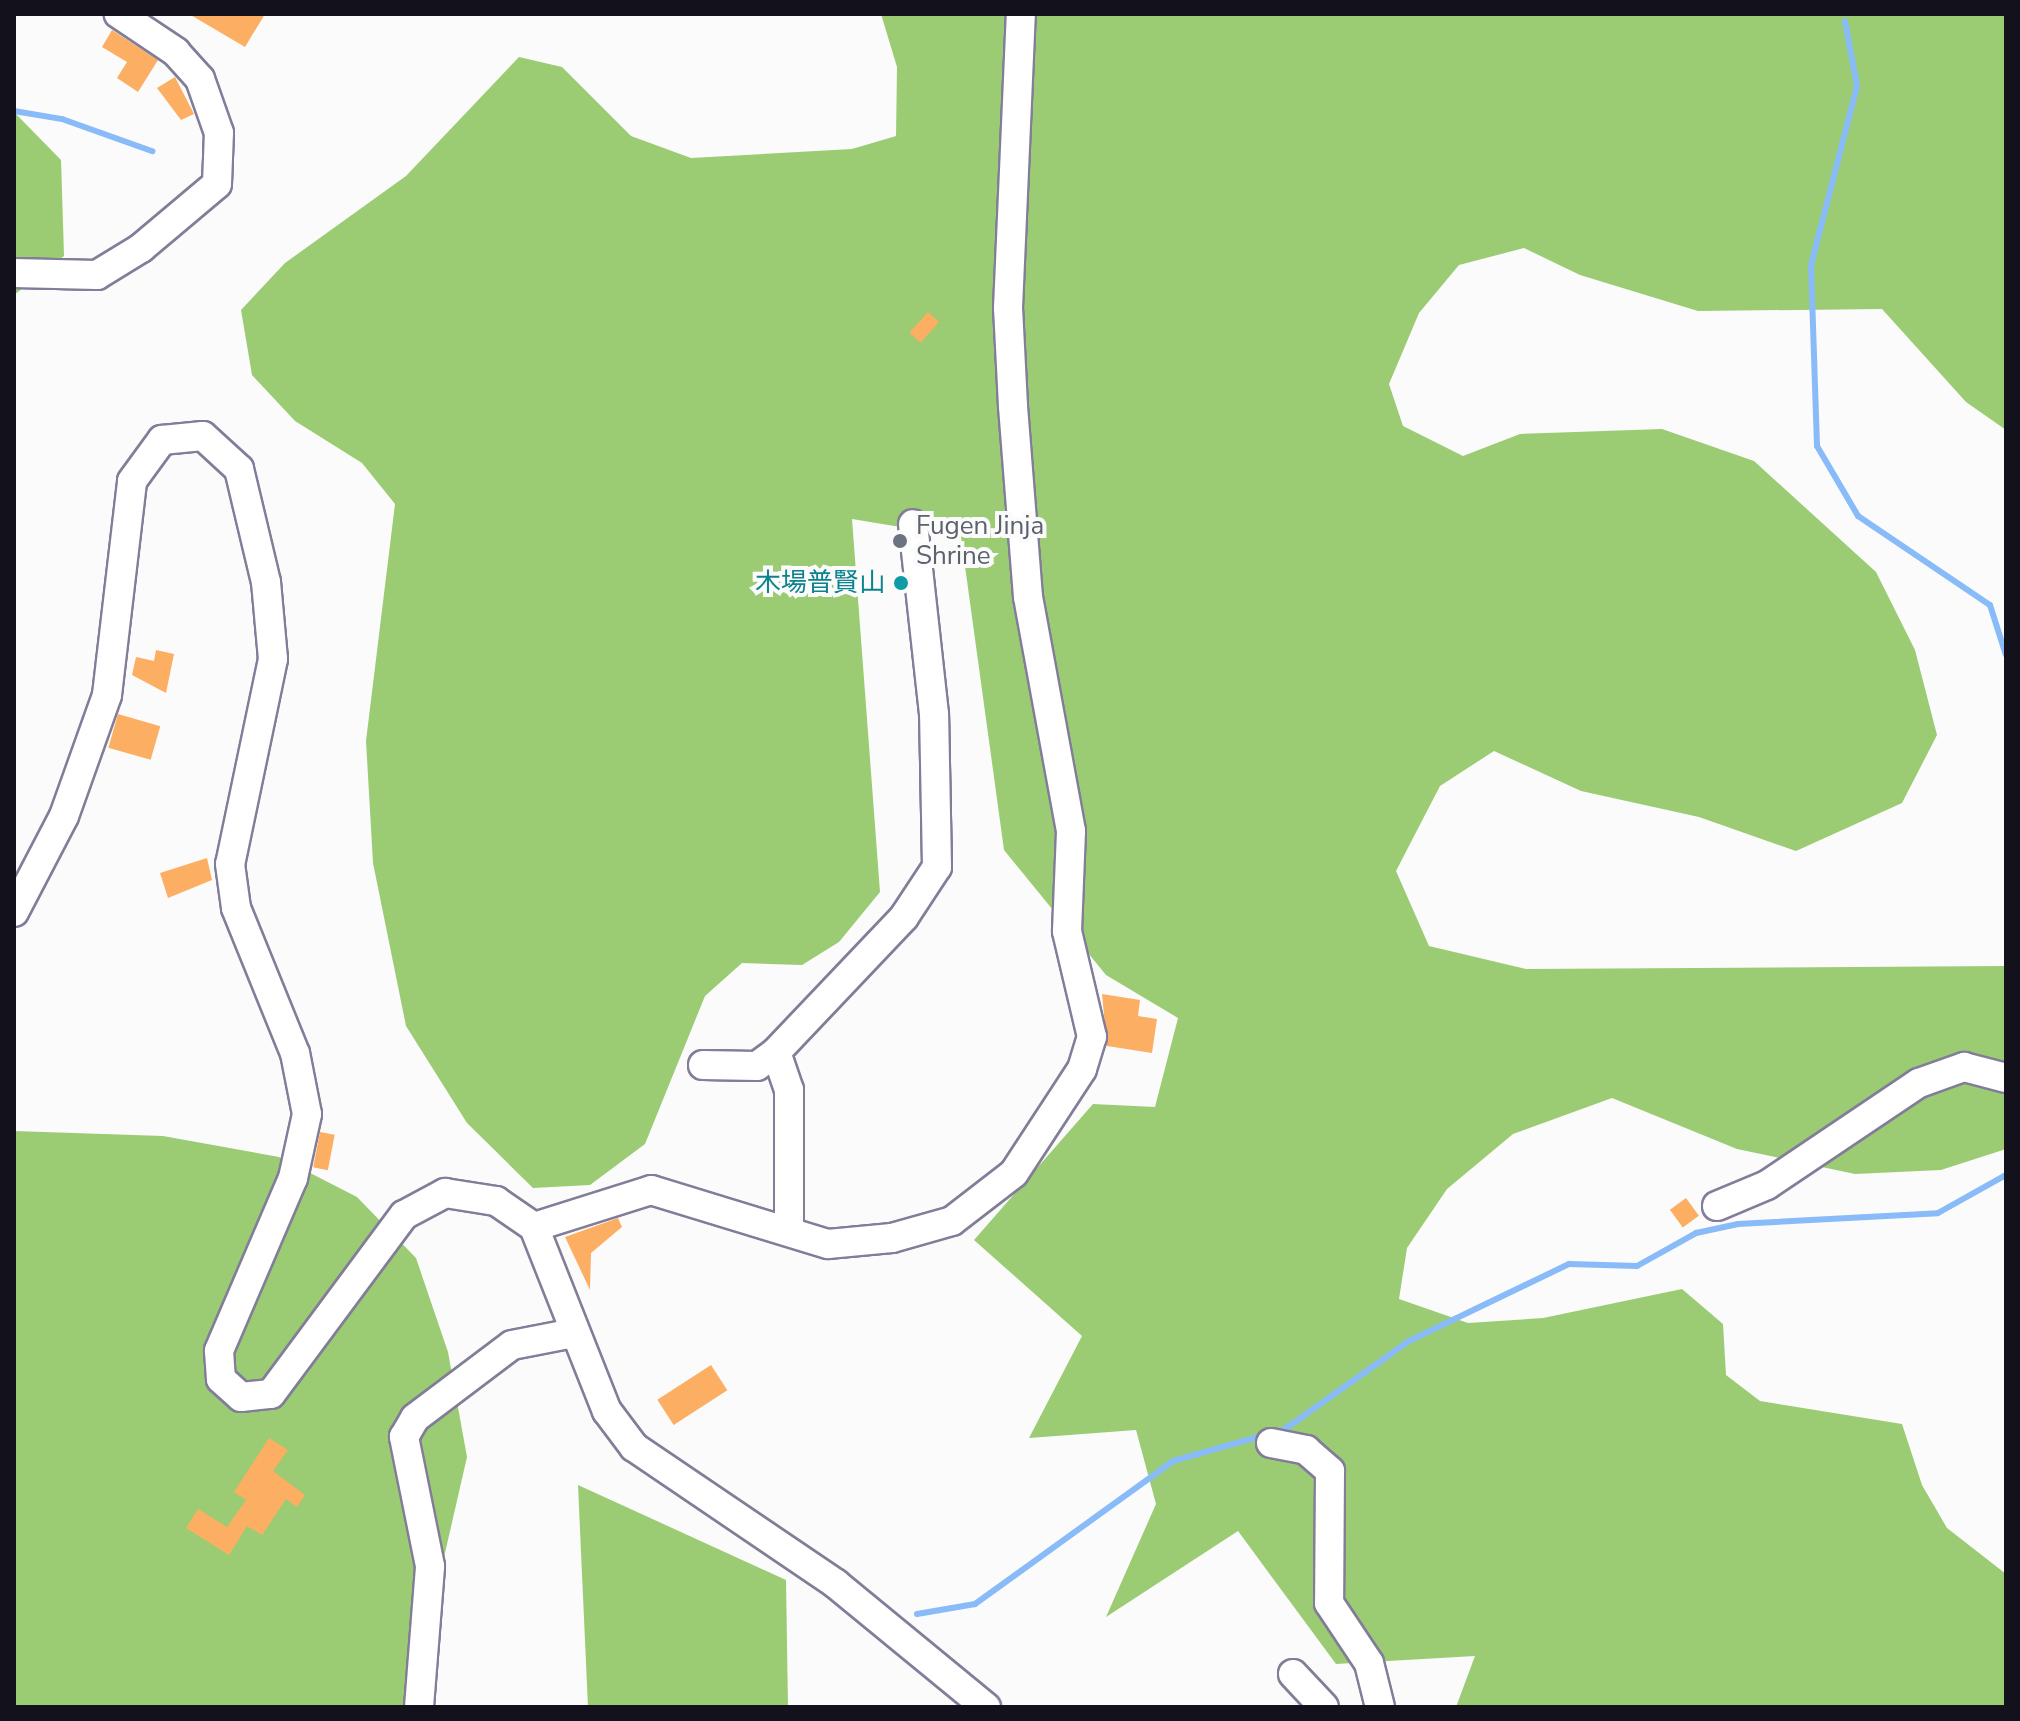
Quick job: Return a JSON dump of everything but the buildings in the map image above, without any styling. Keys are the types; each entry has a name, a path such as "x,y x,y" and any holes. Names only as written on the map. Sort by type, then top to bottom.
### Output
{"street":[{"path":"14,273 97,275 141,248 217,184 219,133 200,79 176,52 119,14"},
{"path":"534,1227 651,1190 789,1231 855,1245 966,1215 1014,1173 1057,1113 1092,1037 1067,931 1071,831 1028,597 1013,406 1008,308 1021,14"},
{"path":"14,912 64,816 107,695 132,481 162,440 203,436 239,469 266,582 273,659 230,864 236,908 295,1053 307,1114 293,1178 219,1351 221,1379 241,1397 271,1394 372,1250 426,1200 445,1193 479,1195 534,1227 607,1411 649,1461 836,1584 986,1707"},
{"path":"703,1065 757,1066 776,1052 904,917 937,867 934,714 913,524"},
{"path":"776,1052 789,1090 789,1231"},
{"path":"1717,1206 1767,1185 1919,1083 1964,1067 2006,1078"},
{"path":"419,1707 430,1566 404,1437 415,1418 512,1345 574,1333"},
{"path":"1271,1443 1306,1450 1330,1471 1329,1603 1369,1663 1380,1707"},
{"path":"1293,1674 1324,1707"}],"green space":[{"path":"881,14 2006,14 2006,430 1966,402 1882,309 1698,311 1580,275 1524,248 1459,265 1419,313 1389,384 1403,426 1463,456 1520,434 1662,429 1754,461 1876,572 1915,650 1937,735 1902,803 1796,851 1699,817 1581,791 1494,751 1440,786 1396,871 1429,946 1526,969 2006,966 2006,1149 1941,1170 1855,1174 1737,1149 1612,1098 1513,1134 1447,1189 1407,1248 1399,1299 1468,1323 1543,1318 1682,1289 1723,1324 1726,1375 1760,1401 1902,1424 1922,1485 1947,1528 2006,1574 2006,1707 1456,1707 1475,1656 1336,1664 1238,1531 1106,1617 1156,1504 1136,1430 1029,1438 1082,1336 974,1240 1093,1104 1155,1107 1178,1018 1106,975 1004,850 961,537 852,519 880,892 839,942 802,965 742,963 705,996 645,1144 590,1185 533,1188 467,1123 406,1026 373,863 366,741 395,504 362,463 295,421 252,375 241,310 285,263 406,176 519,57 562,67 631,136 691,158 852,149 896,136 897,67"},
{"path":"14,112 61,160 64,256 14,295"},
{"path":"14,1131 163,1136 279,1157 357,1197 416,1258 448,1352 467,1457 437,1588 423,1707 14,1707"},
{"path":"578,1485 786,1580 788,1707 588,1707"}],"waterway":[{"path":"1845,21 1857,86 1811,265 1817,446 1858,516 1990,605 2006,655"},
{"path":"14,111 62,119 152,151"},
{"path":"917,1614 975,1604 1173,1461 1285,1429 1409,1341 1569,1264 1637,1266 1696,1233 1738,1224 1938,1213 2006,1175"}],"place":[{"name":"Fugen Jinja Shrine","path":"900,541"},
{"name":"木場普賢山","path":"901,583"}]}
